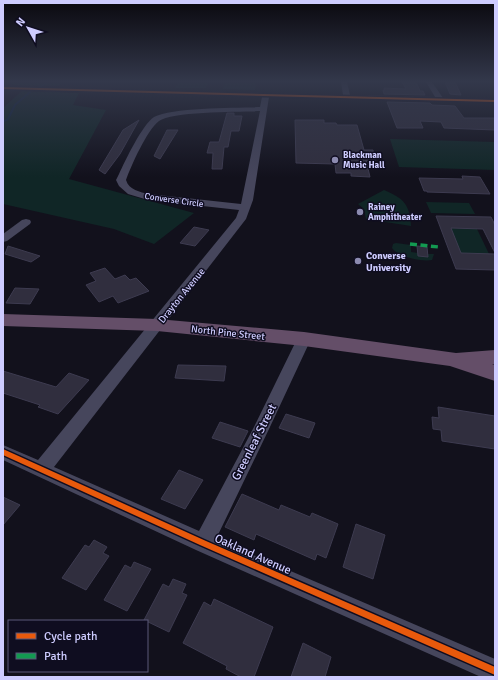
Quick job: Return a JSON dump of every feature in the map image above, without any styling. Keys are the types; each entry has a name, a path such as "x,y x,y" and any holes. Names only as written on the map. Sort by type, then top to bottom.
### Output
{"highway":[{"name":"North Pine Street","path":"3,320 157,325 304,339 452,359 495,373"},
{"name":"North Pine Street","path":"452,359 488,356 495,357"}],"street":[{"name":"Converse Circle","path":"181,114 158,118 150,127 121,180 122,184 131,192 148,197 246,208"},
{"name":"Drayton Avenue","path":"41,470 234,230 246,208 263,114"},
{"path":"3,239 26,222"},
{"name":"Greenleaf Street","path":"203,542 265,422 304,339"},
{"name":"Oakland Avenue","path":"3,452 495,671"}],"green space":[{"path":"3,114 104,114 69,179 194,213 154,244 114,229 3,204"},
{"path":"390,139 495,142 495,170 399,167"},
{"path":"384,190 401,199 407,207 411,226 366,219 364,209 358,204"},
{"path":"426,202 469,203 475,214 431,213"},
{"path":"449,228 477,229 489,254 461,253"},
{"path":"393,244 411,245 411,252 418,253 418,256 428,257 427,254 434,254 432,260 417,259 399,254 392,248"}],"building":[{"path":"227,114 242,116 239,131 231,131 228,147 224,147 222,169 212,169 213,153 207,153 210,142 219,142"},
{"path":"392,114 461,114 464,118 495,118 495,130 444,128 441,122 420,121 423,128 397,128"},
{"path":"139,120 120,154 105,174 99,170 123,130"},
{"path":"295,120 324,120 324,123 336,123 337,125 357,125 364,150 373,150 375,161 366,160 370,177 351,176 351,173 336,173 335,164 296,163"},
{"path":"167,130 178,130 160,159 154,156"},
{"path":"462,176 480,177 490,194 427,192 424,191 419,178 463,179"},
{"path":"436,216 491,217 495,225 495,253 483,229 451,228 461,253 495,254 495,270 456,269"},
{"path":"194,227 209,230 195,246 180,243"},
{"path":"8,246 40,256 31,262 5,254"},
{"path":"417,246 427,247 428,257 418,256"},
{"path":"105,268 115,279 125,275 130,280 136,278 149,291 118,303 113,296 99,302 86,285 96,281 90,273"},
{"path":"15,288 39,289 30,304 6,303"},
{"path":"178,365 226,366 224,381 175,378"},
{"path":"3,371 56,387 69,373 89,380 58,414 38,407 40,405 3,393"},
{"path":"438,407 495,416 495,449 442,441 441,430 433,429 432,417 439,418"},
{"path":"286,414 315,423 309,438 279,428"},
{"path":"220,422 248,431 240,447 212,438"},
{"path":"179,470 203,480 185,509 161,499"},
{"path":"242,494 279,510 281,505 310,517 312,513 338,524 326,558 317,554 315,560 256,534 254,540 225,527"},
{"path":"3,497 20,505 3,525"},
{"path":"356,524 385,535 373,579 343,567"},
{"path":"94,540 107,547 103,553 109,556 86,590 62,578 85,545 89,547"},
{"path":"134,562 151,569 127,611 104,600 125,565 131,568"},
{"path":"173,579 186,584 182,593 187,595 169,632 148,622 148,620 144,620 163,584 169,587"},
{"path":"214,599 273,627 254,677 241,677 226,669 227,666 183,643 204,602 211,606"},
{"path":"303,643 331,657 325,677 291,677"}],"waterway":[{"path":"3,122 8,119 11,114"}],"marked path":[{"path":"410,244 439,247"}],"cycle path":[{"path":"3,452 203,543 495,671"}],"place":[{"name":"Blackman Music Hall","path":"335,160"},
{"name":"Rainey Amphitheater","path":"360,212"},
{"name":"Converse University","path":"358,261"}]}
